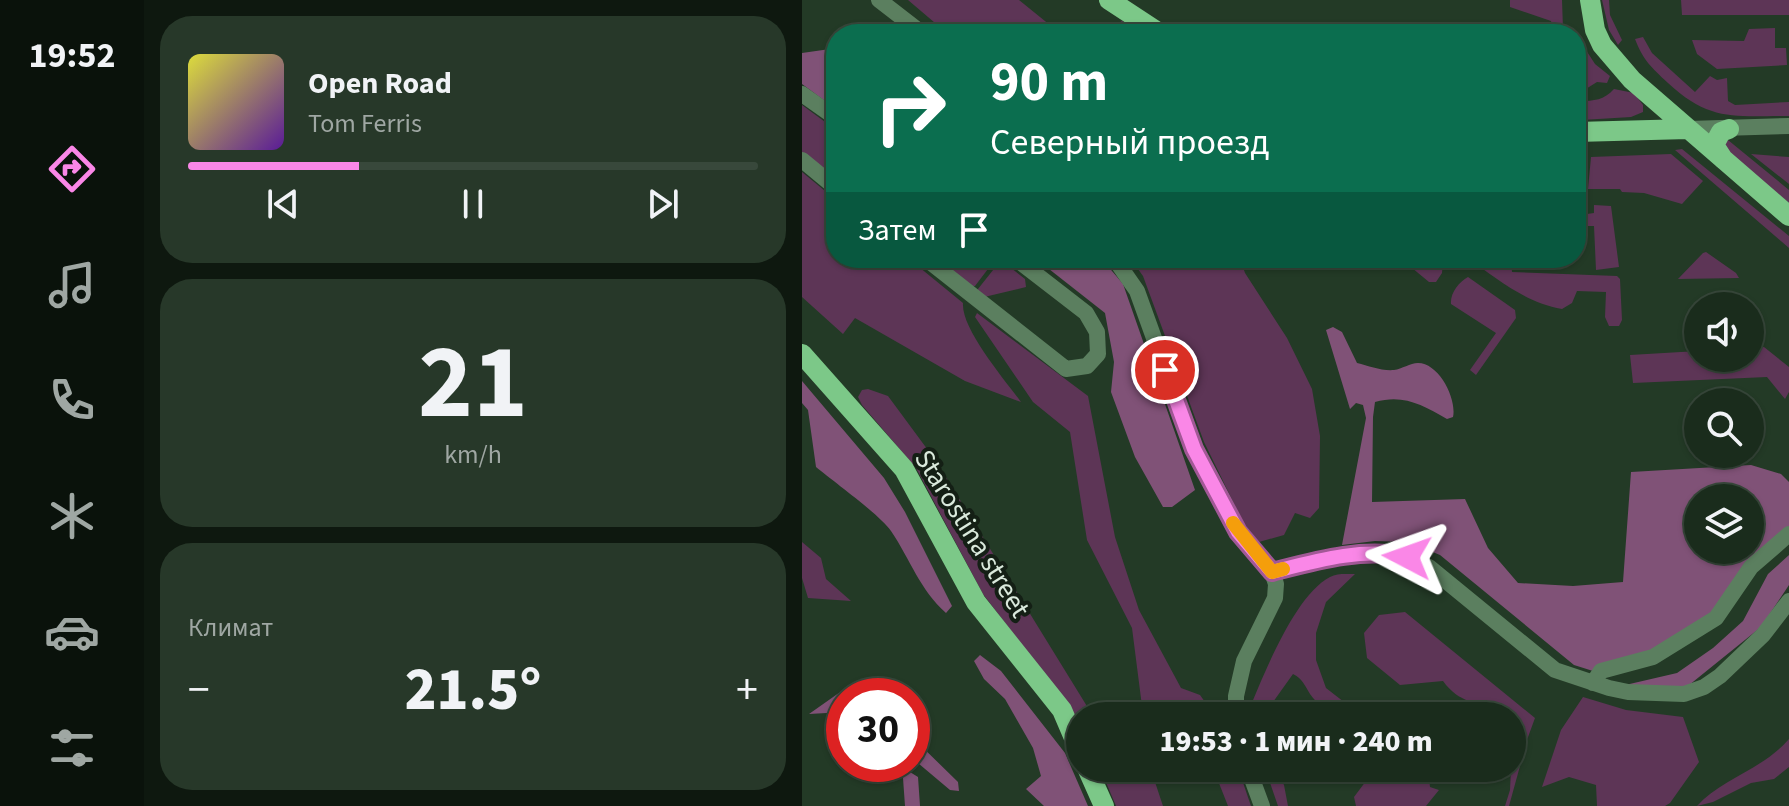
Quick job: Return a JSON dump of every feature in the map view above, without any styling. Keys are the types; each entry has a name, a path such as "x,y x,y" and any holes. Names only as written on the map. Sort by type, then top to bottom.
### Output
{"main road":[{"path":"1109,0 1146,24"},
{"path":"1590,0 1595,30 1602,45 1650,107 1648,119 1635,130"},
{"path":"1632,80 1789,216"},
{"path":"1586,132 1688,129"},
{"path":"1723,159 1714,145 1721,132 1729,129"},
{"name":"Starostina street","path":"802,354 904,469 976,602 1062,710 1066,719"},
{"path":"1093,782 1104,806"}],"street":[{"path":"879,0 910,24"},
{"path":"802,94 826,111"},
{"path":"1688,129 1789,126"},
{"path":"802,160 826,180"},
{"path":"938,268 1066,369 1087,366 1098,354 1097,332 1086,313 1028,268"},
{"path":"1121,268 1137,291 1194,449 1238,532 1272,572 1276,584 1275,598 1244,661 1236,702"},
{"path":"1593,683 1601,671 1653,657 1716,618 1751,567 1789,534"},
{"path":"1272,572 1314,561 1389,553 1418,561 1549,666 1628,692 1684,694 1704,687 1727,670 1763,635 1789,601"},
{"path":"1253,782 1262,806"}],"shaded area":[{"path":"908,0 1019,0 1049,24 936,24"},
{"path":"1510,0 1562,0 1563,24 1552,24 1551,21 1510,7"},
{"path":"1602,0 1609,0 1610,15 1622,40 1618,45 1609,30"},
{"path":"1681,0 1789,0 1789,15 1682,15"},
{"path":"1775,28 1775,48 1786,48 1787,65 1717,69 1697,54 1692,40 1744,41 1749,29"},
{"path":"1643,37 1652,53 1695,92 1710,76 1717,80 1727,78 1728,101 1735,105 1789,102 1789,116 1738,116 1697,105 1648,63 1635,39"},
{"path":"826,50 826,102 802,84 802,53"},
{"path":"1586,50 1595,64 1610,76 1607,83 1597,82 1586,89"},
{"path":"1614,89 1634,93 1643,105 1643,112 1631,117 1586,120 1586,101 1606,96"},
{"path":"802,105 826,123 826,176 802,157"},
{"path":"1728,140 1789,190 1789,203 1722,147"},
{"path":"1682,149 1789,236 1789,248 1675,150"},
{"path":"1671,154 1703,181 1682,204 1644,193 1622,192 1620,189 1588,189 1591,157"},
{"path":"1751,154 1789,157 1789,184"},
{"path":"802,172 826,192 826,268 920,268 963,303 964,314 976,340 1021,402 965,381 855,318 843,334 802,297"},
{"path":"1594,205 1611,206 1619,267 1596,270 1594,226 1586,226 1587,214 1594,213"},
{"path":"1706,252 1736,273 1739,278 1678,279"},
{"path":"942,268 989,268 975,286 966,286"},
{"path":"995,268 1011,268 1025,279 1026,287 980,298 974,294"},
{"path":"1048,268 1109,268 1123,284 1195,490 1172,507 1163,507 1135,457 1111,392 1114,362 1105,313"},
{"path":"1137,268 1243,268 1287,338 1312,389 1320,436 1319,508 1310,518 1295,513 1284,535 1259,542 1245,526 1204,442 1143,276"},
{"path":"1412,268 1442,268 1436,282 1429,282"},
{"path":"1482,268 1617,276 1620,279 1622,320 1619,326 1609,326 1605,317 1606,292 1577,291 1572,303 1562,309 1535,301"},
{"path":"1468,277 1515,310 1516,318 1476,375 1470,370 1496,333 1451,304 1456,288"},
{"path":"977,313 1088,396 1115,537 1139,610 1181,688 1200,695 1205,702 1141,702 1132,628 1087,540 1070,432 1033,402 975,317"},
{"path":"1333,327 1342,332 1357,363 1389,370 1418,363 1439,375 1452,401 1453,417 1447,419 1404,400 1375,402 1372,502 1465,499 1488,548 1518,583 1573,586 1623,582 1631,472 1761,468 1781,474 1789,482 1789,535 1764,562 1764,484 1684,484 1684,564 1762,564 1696,636 1593,671 1574,665 1440,555 1408,542 1375,541 1342,545 1366,418 1363,405 1356,403 1350,409 1326,330"},
{"path":"1764,347 1789,367 1789,392 1785,399 1767,377 1633,383 1630,355 1684,352 1684,372 1764,372"},
{"path":"802,381 884,478 905,512 952,606 946,613 922,584 885,524 816,467 808,410 802,403"},
{"path":"862,390 888,396 936,461 1084,702 1066,703 983,594 916,468 862,405 858,397"},
{"path":"802,542 821,558 826,579 851,601 808,598 802,578"},
{"path":"1789,555 1789,585 1761,627 1678,694 1621,686 1677,673 1713,648 1743,621 1768,574"},
{"path":"1339,574 1355,574 1326,602 1316,633 1316,660 1326,688 1344,702 1318,702 1293,674 1273,702 1252,702 1282,637 1305,600 1317,586"},
{"path":"1405,612 1515,702 1474,702 1455,694 1443,681 1400,685 1367,658 1364,633 1379,615"},
{"path":"980,655 1001,671 1065,753 1066,782 1078,782 1088,806 1044,806 1026,789 1041,776 1033,748 1005,699 984,679 974,661"},
{"path":"1583,697 1626,710 1683,717 1699,762 1670,803 1665,806 1597,806 1596,785 1569,777 1542,787 1561,730"},
{"path":"826,702 826,713 809,714"},
{"path":"1526,711 1535,718 1526,743"},
{"path":"1789,739 1789,767 1774,779 1751,783 1713,802 1697,806 1718,788 1767,759"},
{"path":"930,755 958,782 959,791 950,790 930,773"},
{"path":"903,782 918,782 920,806 905,806"},
{"path":"1106,782 1155,782 1163,806 1116,806"},
{"path":"1219,782 1243,782 1251,806 1228,806"},
{"path":"1270,782 1282,782 1284,785 1288,806 1278,806"},
{"path":"1365,782 1429,782 1430,787 1439,790 1426,806 1356,806 1354,797"},
{"path":"1510,782 1516,782 1509,806 1505,806"}],"slow traffic":[{"path":"1233,523 1272,572 1283,569"}],"route":[{"path":"1165,370 1194,449 1238,532 1272,572 1314,561 1370,553 1407,557"}]}
